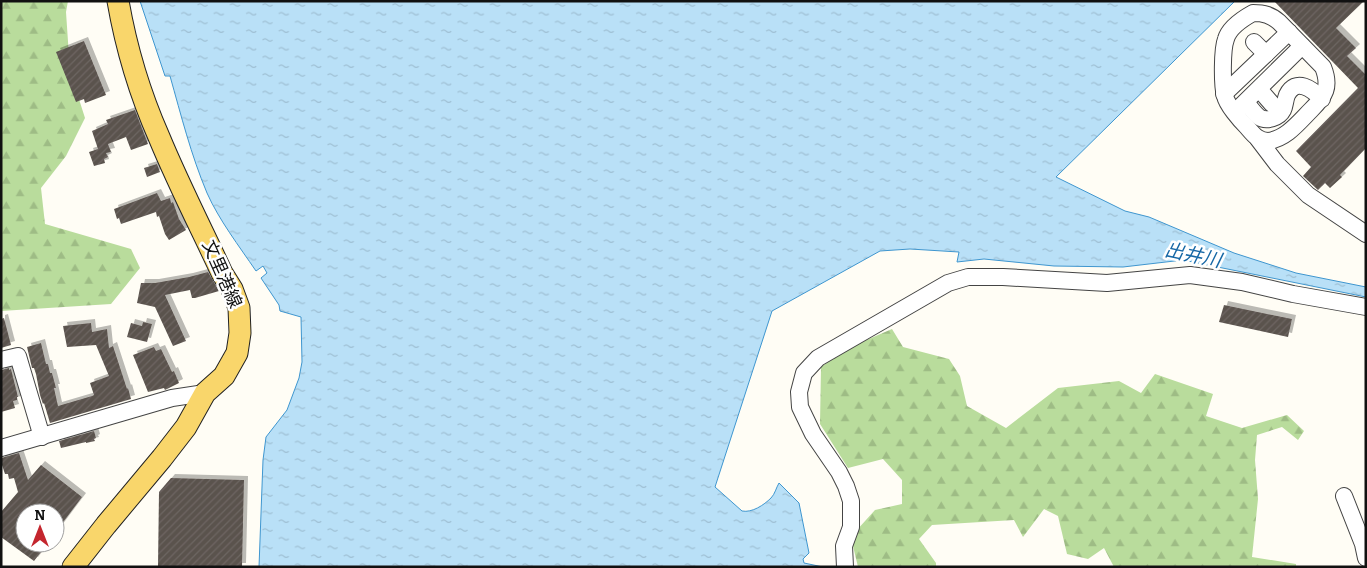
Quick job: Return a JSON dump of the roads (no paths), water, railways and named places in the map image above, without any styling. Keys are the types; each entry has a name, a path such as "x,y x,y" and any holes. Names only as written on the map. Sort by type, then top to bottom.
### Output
{"main road":[{"name":"文里港線","path":"73,567 186,427 205,393 224,376 237,353 240,333 239,308 232,289 222,273 158,136 143,96 124,34 118,1"}],"street":[{"path":"1258,139 1267,141 1288,133 1322,99 1327,87 1327,76 1323,67 1273,17 1264,13 1253,13 1244,18 1226,37 1223,64 1225,97 1261,118 1268,119 1280,115 1286,96 1296,86 1308,87 1322,99"},
{"path":"1224,94 1289,32"},
{"path":"1254,42 1266,54"},
{"path":"1241,107 1302,46"},
{"path":"1259,89 1272,104"},
{"path":"1241,107 1258,139 1277,164 1308,196 1365,231"},
{"path":"845,567 844,546 851,527 850,501 843,479 813,434 800,407 799,392 804,373 818,358 948,283 968,277 1003,277 1107,283 1190,275 1242,282 1293,294 1366,307"},
{"path":"1,360 18,356 42,437"},
{"path":"1,448 172,398 205,393"},
{"path":"1344,496 1363,544 1366,558"}],"water":[{"name":"出井川","path":"140,1 1235,1 1056,177 1125,211 1149,217 1234,253 1296,273 1366,287 1366,297 1183,260 1123,267 1054,266 984,259 957,262 959,252 910,249 880,251 772,311 715,487 742,511 750,511 768,501 774,495 779,483 799,503 809,553 803,559 804,563 823,567 259,567 263,460 266,437 287,410 299,378 302,362 301,317 280,311 279,305 261,278 267,273 263,266 256,271 217,213 201,179 170,76 165,76"}]}
